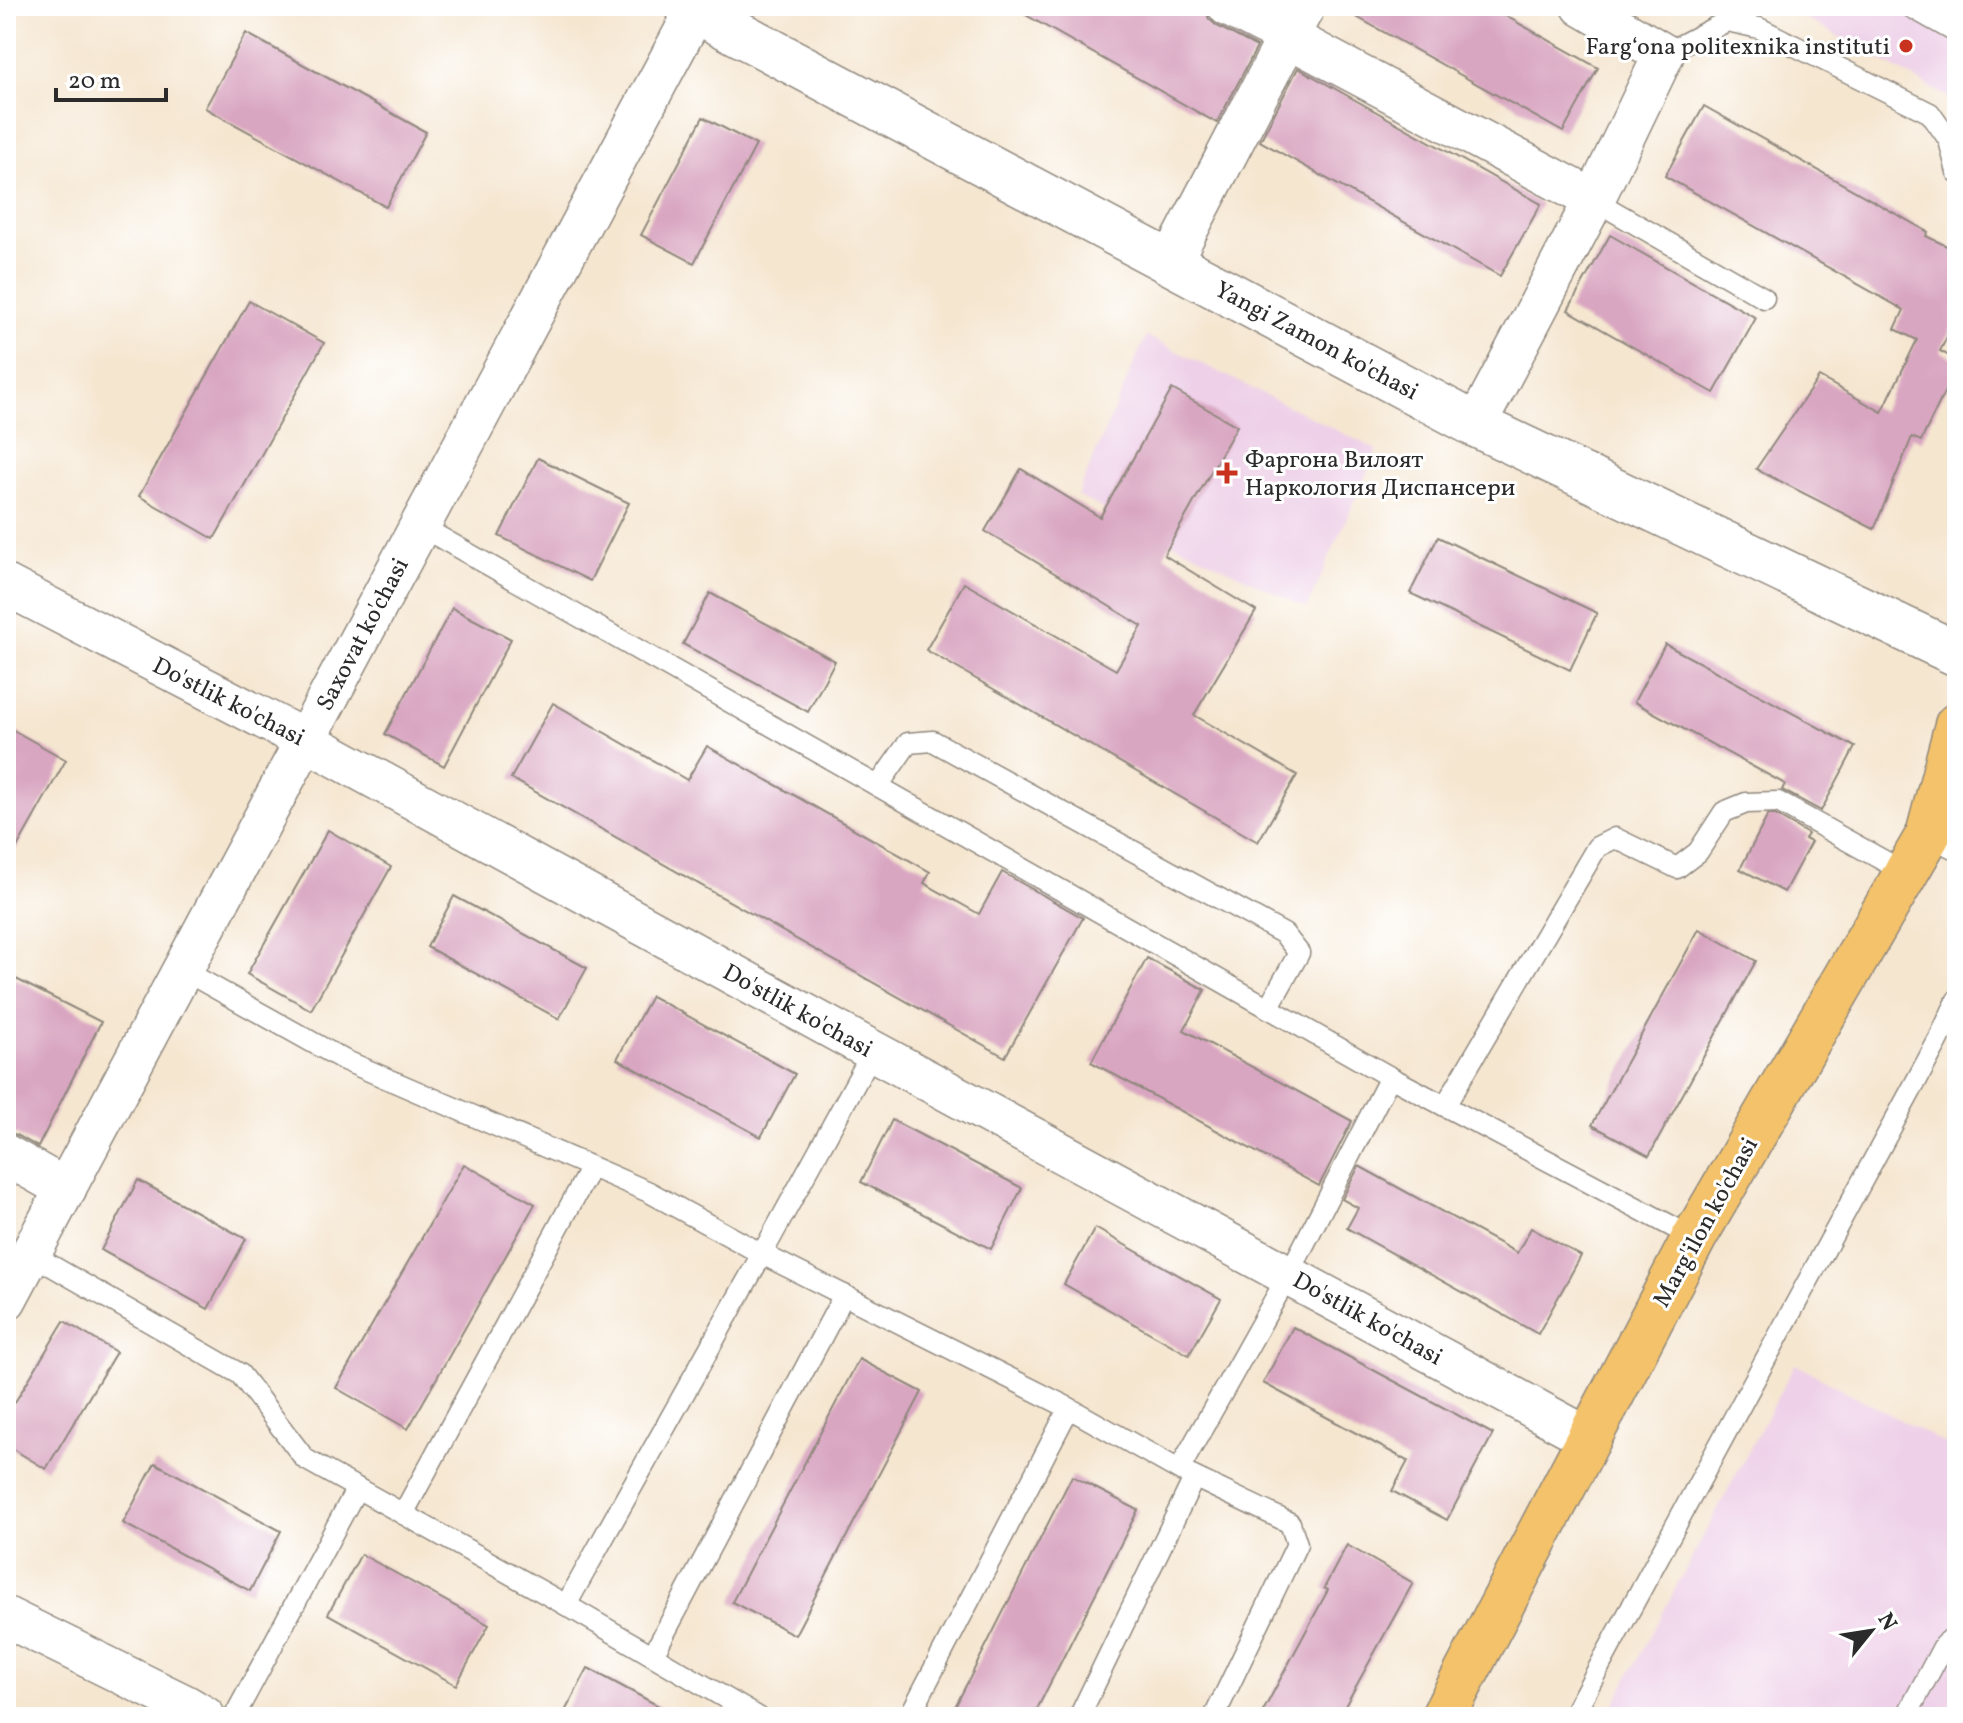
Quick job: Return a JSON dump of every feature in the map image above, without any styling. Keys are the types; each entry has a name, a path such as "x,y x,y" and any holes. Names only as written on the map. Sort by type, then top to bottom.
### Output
{"main road":[{"name":"Marg'ilon ko'chasi","path":"1443,1717 1694,1238 1906,873 1943,843 1957,725"}],"street":[{"path":"1228,6 1297,22 1594,200"},
{"path":"1476,425 1594,200 1664,54 1582,6"},
{"name":"Yangi Zamon ko'chasi","path":"693,7 1476,425 1957,654"},
{"name":"Saxovat ko'chasi","path":"6,1300 420,526 693,7"},
{"path":"1171,262 1297,22"},
{"name":"Do'stlik ko'chasi","path":"6,585 305,740 1589,1438"},
{"path":"6,1155 66,1189"},
{"path":"6,1617 190,1713"}],"lane":[{"path":"1909,6 1957,33"},
{"path":"1664,54 1727,21 1759,28 1930,113 1953,132 1957,172"},
{"path":"1594,200 1764,298"},
{"path":"420,526 1390,1077 1694,1238"},
{"path":"878,786 908,743 933,741 1284,934 1299,953 1268,1008"},
{"path":"1445,1106 1597,847 1615,838 1677,868 1698,852 1724,812 1746,803 1778,802 1906,873"},
{"path":"183,970 344,1060 649,1192 762,1254 1069,1408 1186,1474 1290,1523 1297,1544 1214,1717"},
{"path":"1572,1717 1939,1039 1957,1000"},
{"path":"566,1605 873,1051"},
{"path":"1079,1717 1186,1474 1390,1077"},
{"path":"403,1514 591,1167"},
{"path":"31,1254 240,1374 305,1459 758,1717"},
{"path":"653,1655 844,1295"},
{"path":"909,1717 1069,1408"},
{"path":"234,1717 357,1488"},
{"path":"1906,1717 1944,1645 1957,1634"}],"shaded area":[{"name":"Fargʻona politexnika instituti","path":"1783,6 1957,6 1957,86 1951,99"},
{"name":"Фаргона Вилоят Наркология Диспансери","path":"1146,336 1377,450 1307,608 1077,496"},
{"path":"1795,1364 1957,1450 1957,1717 1607,1717"}],"building":[{"path":"1010,6 1197,6 1206,11 1217,26 1257,47 1217,123"},
{"path":"1337,6 1488,6 1598,68 1563,132"},
{"path":"246,33 426,132 386,207 205,108"},
{"path":"1298,68 1541,204 1500,276 1260,141"},
{"path":"1704,106 1928,232 1926,236 1957,251 1957,317 1940,351 1957,360 1957,366 1921,441 1912,437 1874,529 1756,469 1819,377 1882,412 1917,340 1895,329 1904,310 1665,176"},
{"path":"703,117 756,145 694,263 641,235"},
{"path":"1610,235 1756,318 1714,393 1568,310"},
{"path":"249,301 324,343 214,539 139,496"},
{"path":"1172,389 1237,426 1164,555 1256,611 1194,715 1297,775 1258,842 926,650 964,583 1116,670 1142,626 985,531 1021,469 1100,517"},
{"path":"538,458 629,503 590,581 499,536"},
{"path":"1438,537 1597,613 1570,670 1410,593"},
{"path":"710,593 835,661 808,712 683,644"},
{"path":"452,608 511,639 444,766 385,734"},
{"path":"1665,644 1855,747 1821,811 1782,790 1785,784 1634,702"},
{"path":"553,703 687,780 707,746 930,872 924,883 979,914 1002,872 1083,918 1005,1057 511,778"},
{"path":"6,726 66,760 6,867"},
{"path":"1768,815 1775,815 1808,834 1805,839 1811,842 1784,892 1740,869"},
{"path":"328,830 391,867 311,1010 247,974"},
{"path":"454,896 587,968 559,1019 427,947"},
{"path":"1699,929 1756,961 1649,1156 1592,1125"},
{"path":"1147,958 1205,990 1184,1030 1352,1121 1319,1186 1091,1062"},
{"path":"14,978 101,1022 38,1147 6,1132 6,994"},
{"path":"651,996 795,1074 761,1137 617,1059"},
{"path":"892,1120 1022,1188 991,1249 861,1182"},
{"path":"464,1164 535,1204 408,1429 336,1388"},
{"path":"1359,1166 1517,1253 1531,1228 1581,1256 1538,1334 1347,1228 1358,1208 1342,1199"},
{"path":"138,1180 246,1239 208,1309 101,1250"},
{"path":"1095,1228 1221,1299 1189,1355 1064,1284"},
{"path":"64,1321 116,1352 46,1469 6,1445 6,1417"},
{"path":"1293,1327 1493,1434 1447,1520 1392,1491 1408,1461 1263,1383"},
{"path":"859,1359 922,1392 795,1635 732,1602"},
{"path":"155,1463 281,1531 250,1591 123,1523"},
{"path":"1072,1476 1138,1510 1033,1717 950,1717"},
{"path":"1347,1545 1413,1583 1339,1717 1260,1717 1328,1590 1324,1588"},
{"path":"361,1554 489,1625 456,1685 328,1614"},
{"path":"588,1668 679,1717 562,1717"}],"place":[{"name":"Fargʻona politexnika instituti","path":"1906,46"},
{"name":"Фаргона Вилоят Наркология Диспансери","path":"1227,473"}]}
